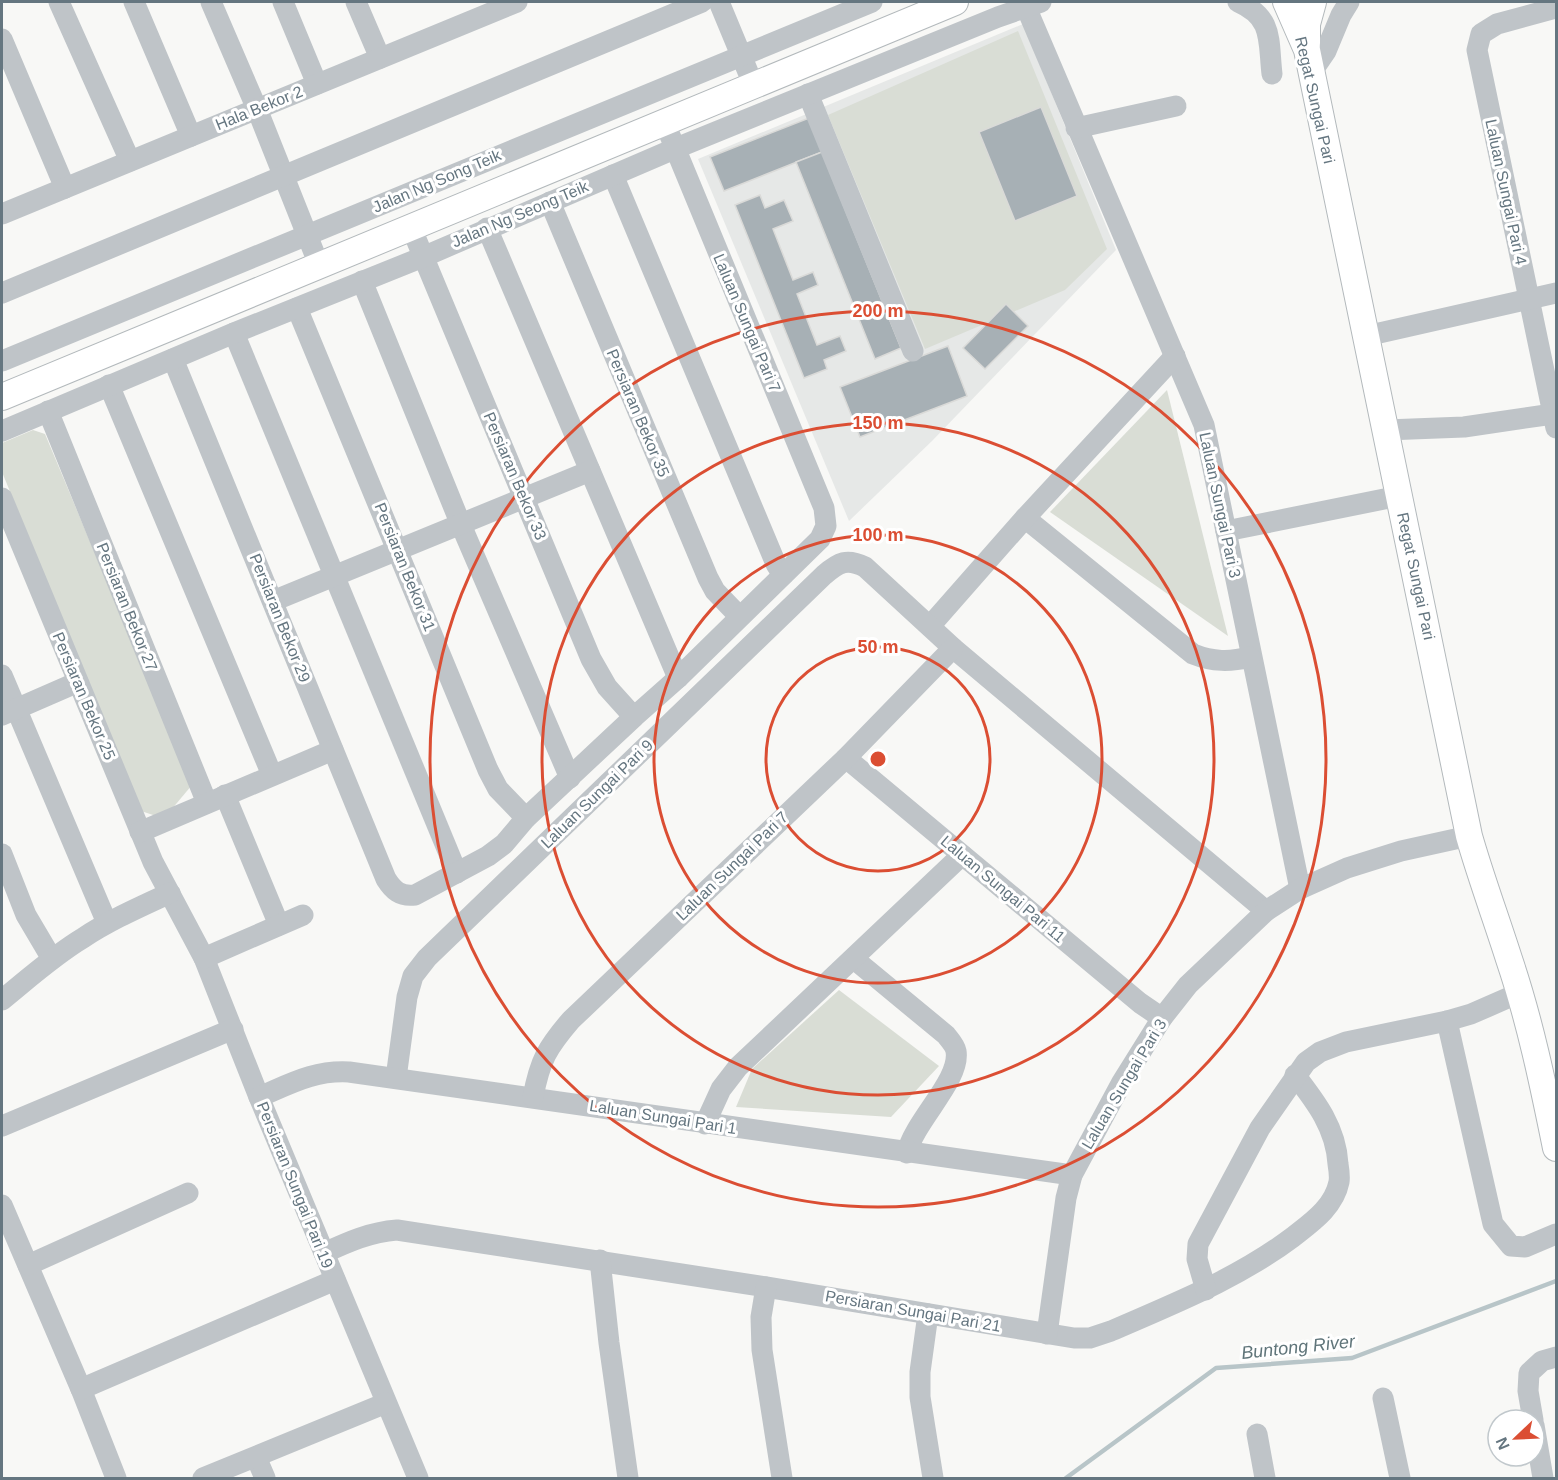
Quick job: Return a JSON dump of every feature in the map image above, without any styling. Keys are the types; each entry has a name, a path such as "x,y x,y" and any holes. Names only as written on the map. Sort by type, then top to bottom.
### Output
{"main road":[{"name":"Jalan Ng Seong Teik","path":"2,397 955,2"},
{"name":"Regat Sungai Pari","path":"1286,2 1309,61 1469,836 1489,904 1510,960 1553,1110 1557,1148"},
{"path":"1309,61 1306,24 1313,2"}],"street":[{"path":"59,2 130,161"},
{"path":"134,2 191,136"},
{"path":"211,2 257,108 319,265"},
{"path":"283,2 317,84"},
{"path":"356,2 380,58"},
{"path":"2,293 283,174 702,2"},
{"path":"719,2 753,84"},
{"name":"Jalan Ng Song Teik","path":"2,361 872,2"},
{"path":"1238,2 1253,8 1262,17 1267,31 1272,74"},
{"path":"1309,61 1326,51 1349,2"},
{"name":"Hala Bekor 2","path":"2,212 380,58 506,4"},
{"name":"Jalan Ng Seong Teik","path":"2,431 423,256 675,148 1033,4"},
{"name":"Laluan Sungai Pari 3","path":"1033,4 1076,128 1204,425 1300,889"},
{"name":"Laluan Sungai Pari 4","path":"1555,421 1477,50 1481,34 1497,24 1557,8"},
{"path":"2,39 65,188"},
{"path":"808,94 913,351"},
{"path":"1076,128 1176,106"},
{"name":"Laluan Sungai Pari 7","path":"664,121 824,508 826,526 820,539 783,575"},
{"path":"234,333 457,873 488,856 504,844 526,818 678,678 783,575 771,554 613,175"},
{"name":"Persiaran Bekor 35","path":"549,202 708,578 715,591 739,616"},
{"name":"Persiaran Bekor 33","path":"411,227 591,659 607,687 634,717"},
{"path":"487,228 678,678"},
{"path":"362,281 461,525 570,778"},
{"path":"1366,336 1557,293"},
{"name":"Persiaran Bekor 31","path":"297,308 488,771 498,789 526,818"},
{"path":"1175,356 1025,518 930,626 953,648 1266,911"},
{"name":"Persiaran Bekor 29","path":"172,359 386,879 392,888 406,896 415,895 457,873"},
{"path":"110,385 272,775"},
{"name":"Persiaran Bekor 27","path":"48,411 216,799 279,925"},
{"path":"1386,430 1555,421"},
{"path":"273,601 590,471"},
{"path":"1226,531 1400,496"},
{"name":"Persiaran Bekor 25","path":"2,498 140,832 170,893"},
{"path":"1025,518 1194,654 1208,660 1222,662 1251,657"},
{"name":"Laluan Sungai Pari 9","path":"396,1078 407,997 413,976 428,958 834,566 844,561 854,561 865,567 930,626"},
{"name":"Laluan Sungai Pari 7","path":"533,1097 540,1066 551,1043 571,1020 846,758 953,648"},
{"path":"2,675 9,713 107,923"},
{"path":"9,713 78,682"},
{"path":"140,832 333,750"},
{"name":"Laluan Sungai Pari 11","path":"846,758 1140,1004 1162,1018"},
{"name":"Laluan Sungai Pari 3","path":"1047,1334 1066,1198 1072,1175 1122,1082 1162,1018 1188,985 1266,911 1300,889 1347,868 1401,851 1469,836"},
{"path":"2,854 26,915 52,959"},
{"path":"705,1124 721,1089 738,1067 962,855"},
{"path":"2,1000 52,959 107,923 170,893"},
{"name":"Persiaran Sungai Pari 19","path":"170,893 204,958 334,1280 418,1479"},
{"path":"204,958 303,915"},
{"path":"854,959 946,1035 956,1049 956,1067 915,1132 907,1153"},
{"path":"1206,1290 1197,1259 1198,1244 1260,1128 1300,1068 1320,1052 1346,1042 1447,1021 1471,1014 1519,993"},
{"path":"1447,1021 1492,1224 1511,1246 1526,1247 1557,1234"},
{"path":"2,1126 233,1029"},
{"name":"Persiaran Sungai Pari 21","path":"324,1253 363,1236 380,1231 398,1230 600,1260 1047,1334 1090,1338 1111,1331 1239,1274 1315,1220 1333,1200 1340,1180 1338,1155 1331,1131 1300,1068"},
{"name":"Laluan Sungai Pari 1","path":"259,1097 311,1075 330,1071 533,1097 705,1124 1072,1175"},
{"path":"28,1265 188,1193"},
{"path":"2,1205 81,1389 116,1479"},
{"path":"600,1260 628,1479"},
{"path":"81,1389 334,1280"},
{"path":"766,1287 761,1317 762,1350 782,1479"},
{"path":"928,1314 920,1372 920,1389 933,1479"},
{"path":"1531,1408 1528,1391 1529,1373 1542,1361 1557,1357"},
{"path":"1383,1398 1400,1479"},
{"path":"203,1479 386,1403"},
{"path":"1257,1434 1265,1479"},
{"path":"256,1457 265,1479"}],"shaded area":[{"path":"1023,24 1116,250 932,441 849,521 698,159"},
{"path":"1018,31 1107,249 1065,290 925,349 828,115"},
{"path":"1167,390 1228,636 1050,512"},
{"path":"33,430 45,434 192,785 171,810 156,816 141,811 2,472 2,443"},
{"path":"839,990 939,1066 891,1117 736,1107 752,1069"}],"building":[{"path":"1041,107 1077,196 1015,221 979,132"},
{"path":"809,118 822,152 724,191 710,157"},
{"path":"822,152 901,348 875,359 796,162"},
{"path":"760,195 765,208 784,200 793,221 773,229 793,280 813,272 818,285 797,294 817,345 840,336 846,351 824,360 827,369 804,378 735,205"},
{"path":"1006,304 1028,326 985,369 963,348"},
{"path":"948,346 967,396 860,437 840,387"}],"waterway":[{"name":"Buntong River","path":"1066,1478 1216,1368 1352,1358 1556,1281"}]}
